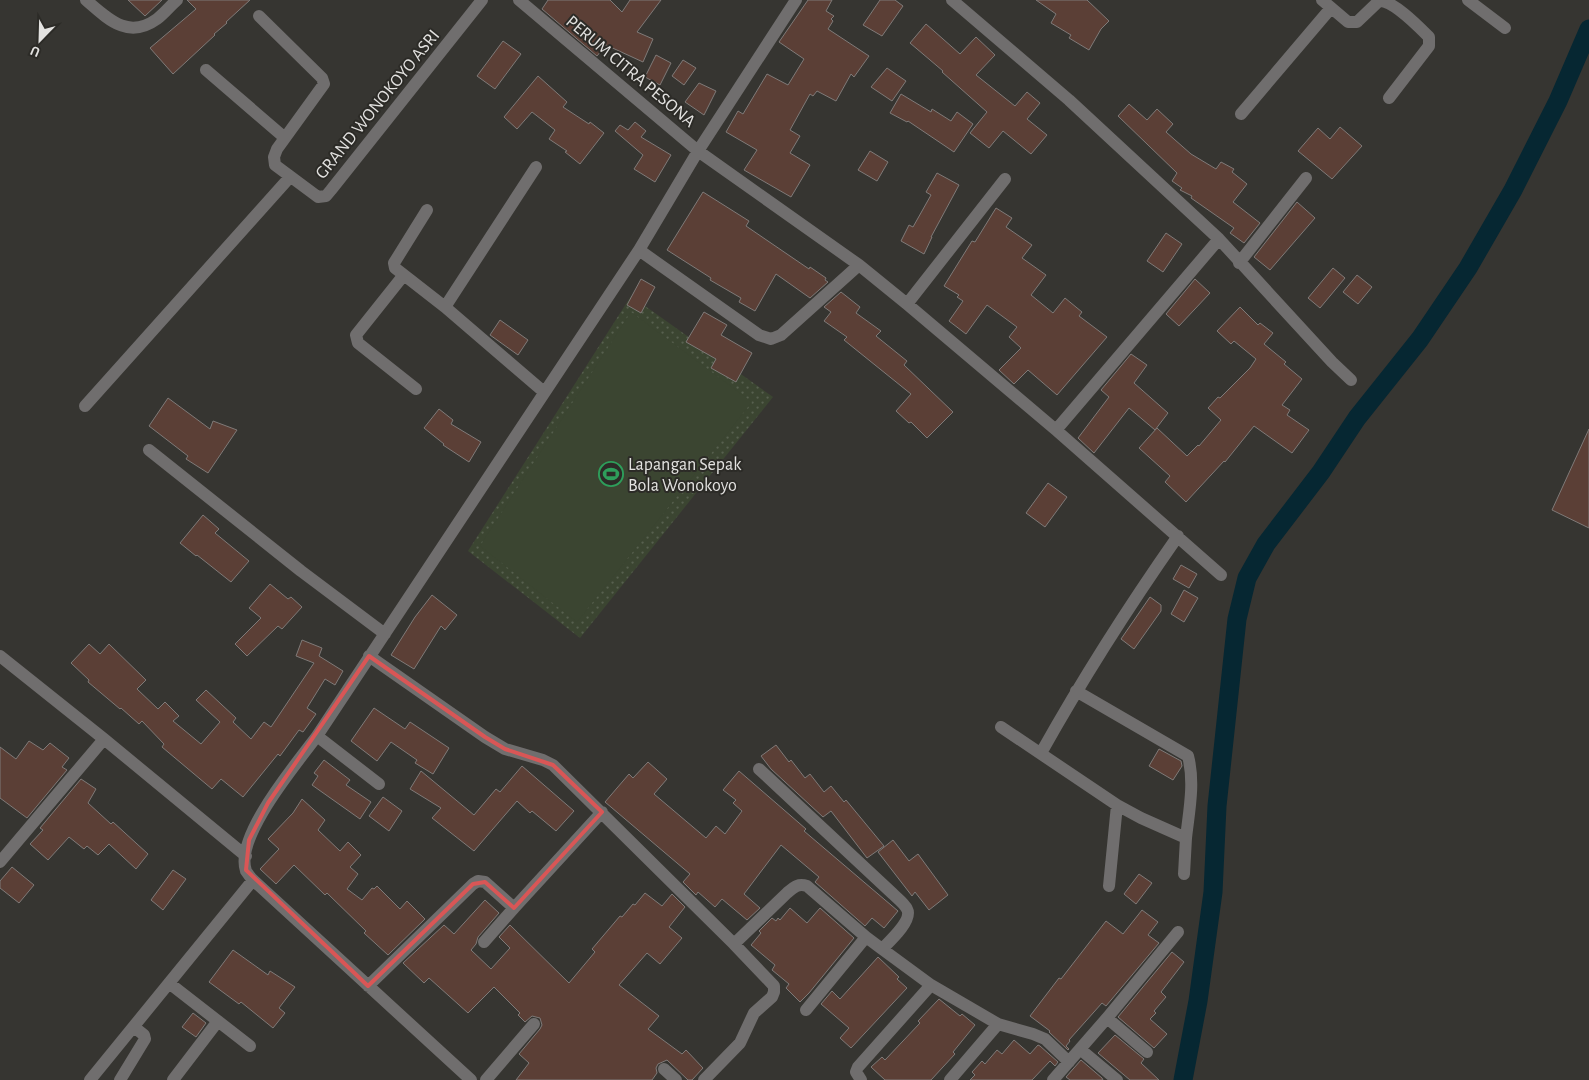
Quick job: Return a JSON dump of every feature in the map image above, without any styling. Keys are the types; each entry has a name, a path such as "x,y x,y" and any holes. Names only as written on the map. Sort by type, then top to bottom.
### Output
{"street":[{"path":"86,0 110,20 123,27 136,29 157,20 177,0"},
{"name":"GRAND WONOKOYO ASRI","path":"259,16 322,78 324,84 276,149 274,157 275,165 318,197 326,196 482,0"},
{"name":"PERUM CITRA PESONA","path":"519,0 698,150 859,265 907,304 1056,430 1221,575"},
{"path":"470,1080 253,880 246,870 249,840 256,822 317,736 639,250 698,150 796,0"},
{"path":"952,0 1069,100 1219,240 1351,380"},
{"path":"1241,114 1326,4 1348,22 1353,23 1379,1 1384,0 1397,8 1430,37 1429,46 1389,98"},
{"path":"1468,0 1504,28"},
{"path":"206,70 285,138"},
{"path":"445,307 536,167"},
{"path":"85,406 290,177"},
{"path":"1239,263 1306,178"},
{"path":"907,304 1005,180"},
{"path":"427,210 394,263 395,268 445,307 544,392"},
{"path":"1056,430 1219,240"},
{"path":"639,250 759,335 772,339 781,335 859,265"},
{"path":"403,276 356,335 358,343 416,389"},
{"path":"149,450 301,571 385,634"},
{"path":"1041,754 1076,691 1178,536"},
{"path":"370,656 505,749 543,760 553,765 774,986 772,997 754,1013 740,1043 704,1080"},
{"path":"2,662 104,739 246,856"},
{"path":"1076,691 1188,756 1191,767 1192,787 1184,874"},
{"path":"1001,727 1117,805 1186,838"},
{"path":"317,736 379,784"},
{"path":"0,862 104,739"},
{"path":"759,769 907,908 907,921 882,949"},
{"path":"1108,886 1117,805"},
{"path":"484,942 602,812"},
{"path":"90,1080 253,880"},
{"path":"368,986 478,881 485,882 514,908"},
{"path":"738,948 787,893 796,886 807,886 882,949 931,985 998,1024 1033,1034 1045,1040 1069,1062"},
{"path":"1052,1080 1107,1018 1178,932"},
{"path":"806,1010 866,936"},
{"path":"170,983 250,1046"},
{"path":"861,1080 856,1072 858,1067 931,985"},
{"path":"1107,1018 1147,1052"},
{"path":"173,1080 218,1021"},
{"path":"486,1080 534,1024"},
{"path":"950,1080 998,1024"},
{"path":"120,1080 145,1039 144,1035 134,1027"},
{"path":"1080,1049 1117,1080"},
{"path":"664,1069 676,1080"}],"highlighted area":[{"path":"369,656 505,749 553,765 602,812 514,908 485,882 473,884 368,986 246,870 249,840 268,803"}],"green space":[{"name":"Lapangan Sepak Bola Wonokoyo","path":"631,296 773,397 580,638 468,551"},
{"name":"Lapangan Sepak Bola Wonokoyo","path":"631,312 752,402 577,622 480,546"}],"building":[{"path":"128,0 162,0 145,16"},
{"path":"187,0 250,0 173,74 150,48 196,9"},
{"path":"548,0 610,0 622,12 630,0 661,0 637,32 653,39 643,62 606,45 597,56 542,9"},
{"path":"808,0 832,0 826,11 834,16 828,29 869,56 854,77 851,74 836,101 817,91 813,96 810,94 790,130 800,136 790,153 810,165 791,197 744,170 757,150 726,132 738,111 743,114 767,74 788,85 804,59 779,42"},
{"path":"880,0 895,0 903,6 882,36 863,25"},
{"path":"1036,0 1087,0 1109,21 1101,29 1089,50 1069,38 1071,35 1051,23 1056,14"},
{"path":"926,24 960,54 976,37 995,55 976,75 1015,106 1027,92 1040,103 1027,119 1047,135 1031,154 1003,131 989,148 970,133 987,112 910,43"},
{"path":"503,41 521,54 495,89 477,76"},
{"path":"656,55 671,63 660,85 645,77"},
{"path":"683,60 696,68 684,85 672,76"},
{"path":"887,68 906,81 892,101 871,87"},
{"path":"538,76 567,102 563,107 589,124 590,122 604,133 580,164 565,152 567,151 549,139 555,130 532,112 517,129 504,117"},
{"path":"699,83 716,91 704,115 685,102"},
{"path":"901,94 931,112 932,109 951,121 957,112 973,124 954,152 908,121 890,113"},
{"path":"1129,104 1147,120 1157,109 1173,124 1166,132 1191,154 1216,169 1221,162 1234,169 1232,172 1247,184 1233,202 1260,223 1244,243 1230,233 1234,228 1191,198 1192,196 1180,190 1182,188 1172,181 1177,173 1118,116"},
{"path":"635,122 646,131 641,137 671,155 655,182 634,169 643,155 615,131 620,125 628,130"},
{"path":"1340,127 1362,146 1332,179 1298,151 1318,128 1330,139"},
{"path":"870,151 888,162 877,181 858,170"},
{"path":"937,173 959,185 924,254 901,241 909,225 913,227 931,195 926,192"},
{"path":"703,192 749,221 746,226 809,269 810,267 826,278 825,280 828,282 810,298 776,274 755,311 739,302 741,298 710,280 711,278 667,250"},
{"path":"1297,202 1315,218 1270,270 1254,257"},
{"path":"996,208 1012,218 1006,227 1032,245 1022,258 1046,275 1031,295 1053,313 1065,298 1082,312 1079,316 1107,337 1057,395 1028,370 1014,384 999,370 1021,348 1009,337 1017,327 987,305 966,334 949,321 963,301 957,297 959,295 944,286 972,241 975,242"},
{"path":"1166,233 1182,244 1163,272 1147,261"},
{"path":"1333,268 1345,278 1320,308 1308,298"},
{"path":"1357,275 1372,287 1358,304 1343,292"},
{"path":"641,279 655,287 641,313 627,305"},
{"path":"1195,279 1210,293 1179,326 1166,314"},
{"path":"841,292 860,307 856,313 881,331 876,336 907,361 904,365 953,412 927,438 911,422 909,423 896,411 911,394 844,340 847,337 824,321 831,312 824,307"},
{"path":"1240,307 1258,325 1260,323 1273,333 1264,344 1286,362 1284,364 1302,379 1282,405 1290,410 1287,415 1309,430 1292,453 1254,426 1225,462 1186,502 1165,482 1170,476 1139,448 1157,428 1187,456 1199,446 1221,420 1208,408 1250,368 1256,359 1234,341 1231,344 1217,331"},
{"path":"704,312 727,325 721,335 752,353 736,382 711,368 716,359 686,342"},
{"path":"500,320 528,340 518,355 490,335"},
{"path":"1131,354 1147,365 1134,383 1168,413 1155,430 1129,408 1094,453 1078,438 1109,397 1101,390"},
{"path":"168,398 210,429 213,421 237,430 208,473 186,459 188,456 149,426"},
{"path":"439,409 453,420 451,424 481,442 469,462 443,445 424,428"},
{"path":"1589,429 1589,528 1552,510"},
{"path":"1048,483 1067,497 1045,527 1026,513"},
{"path":"203,515 219,529 215,533 249,561 231,582 180,543"},
{"path":"1181,565 1197,574 1189,588 1173,579"},
{"path":"270,584 288,599 291,597 302,607 282,629 278,626 247,656 235,644 261,618 249,608"},
{"path":"1184,590 1198,598 1184,622 1171,614"},
{"path":"432,595 457,615 445,630 441,626 414,669 391,655 415,617"},
{"path":"1150,597 1161,605 1161,611 1134,649 1121,639"},
{"path":"302,640 322,648 319,656 343,671 335,685 325,679 307,708 316,714 303,732 299,730 280,756 278,754 243,797 221,779 212,789 162,747 164,744 142,721 139,724 120,709 88,682 89,680 71,663 89,644 100,654 109,644 146,680 137,689 158,709 165,702 179,716 173,721 201,744 220,722 196,700 206,690 236,718 233,722 251,739 264,722 271,727 314,663 296,656"},
{"path":"374,708 405,729 410,722 449,748 433,774 415,763 417,760 391,742 377,761 351,741"},
{"path":"29,741 43,750 50,743 69,758 62,767 67,770 27,818 0,798 0,747 16,759"},
{"path":"776,745 805,778 810,774 824,792 831,786 844,802 846,800 884,846 867,858 831,811 823,817 771,769 761,756"},
{"path":"1159,749 1181,761 1182,766 1173,780 1149,766"},
{"path":"324,760 350,780 346,785 371,802 360,819 312,785 318,776 314,773"},
{"path":"648,762 667,779 654,794 706,838 716,826 725,834 742,811 733,803 736,800 723,790 739,771 806,829 804,831 898,911 884,928 872,918 865,926 815,882 819,877 781,845 744,894 760,908 747,920 722,899 715,907 698,892 696,895 683,882 690,874 605,802 629,774 633,778"},
{"path":"522,766 574,811 556,831 532,811 530,813 517,801 474,851 432,818 441,808 410,789 421,771 474,815 496,789 500,792"},
{"path":"81,779 96,789 88,803 111,824 113,822 148,854 136,869 109,844 98,855 87,846 84,849 69,837 48,860 30,844 43,830 40,828"},
{"path":"383,797 402,811 389,831 369,816"},
{"path":"302,799 325,820 318,830 340,851 348,842 361,855 350,867 358,874 347,889 362,900 372,888 374,889 377,886 400,909 407,901 425,919 388,955 364,933 366,931 327,893 325,895 294,865 276,884 260,869 279,849 268,839 293,813"},
{"path":"893,840 909,861 918,854 948,895 929,910 915,892 912,896 878,852"},
{"path":"12,867 34,885 19,903 0,888 0,881"},
{"path":"173,870 186,879 163,910 151,900"},
{"path":"1139,874 1152,883 1136,904 1124,894"},
{"path":"645,893 662,906 672,894 685,907 669,927 682,938 660,964 647,953 619,985 659,1016 648,1029 682,1054 686,1050 703,1068 692,1080 688,1080 667,1060 658,1064 656,1068 657,1073 652,1080 516,1080 529,1063 519,1054 540,1029 542,1025 540,1018 532,1016 525,1022 518,1015 520,1013 494,987 468,1013 429,978 424,983 403,963 444,925 454,934 485,900 499,913 478,937 476,944 471,950 491,969 510,948 499,937 510,925 569,983 595,952 592,949 620,916 622,917"},
{"path":"790,908 807,923 820,908 854,938 800,1002 786,988 789,984 772,970 775,965 751,945 761,933 759,931 772,918 776,921 778,918 780,920"},
{"path":"1142,910 1158,922 1148,935 1159,943 1106,1006 1102,1003 1069,1040 1066,1046 1068,1050 1050,1031 1030,1016 1106,921 1123,934"},
{"path":"233,950 268,975 270,971 295,987 279,1008 285,1013 273,1028 241,1002 239,1004 209,982"},
{"path":"1172,952 1184,962 1161,992 1166,997 1150,1019 1167,1034 1154,1048 1118,1017"},
{"path":"878,957 899,977 897,979 907,988 851,1048 840,1038 849,1028 821,1004 832,991 840,999"},
{"path":"939,999 975,1025 953,1052 955,1054 931,1080 885,1080 871,1067 882,1057 885,1060 920,1023 918,1021"},
{"path":"193,1013 206,1023 196,1037 182,1027"},
{"path":"1115,1035 1144,1059 1141,1063 1159,1080 1130,1080 1098,1053"},
{"path":"1014,1040 1030,1054 1038,1045 1040,1046 1058,1062 1055,1066 1050,1061 1032,1080 970,1080 975,1075 972,1072 982,1061 985,1064 997,1050 1002,1054"},
{"path":"1081,1060 1103,1080 1070,1080 1066,1077"}],"waterway":[{"path":"1183,1080 1198,1001 1213,892 1217,806 1237,619 1247,578 1266,544 1321,472 1357,418 1420,339 1468,268 1513,190 1558,101 1589,29"}],"place":[{"name":"Lapangan Sepak Bola Wonokoyo","path":"611,474"}]}
